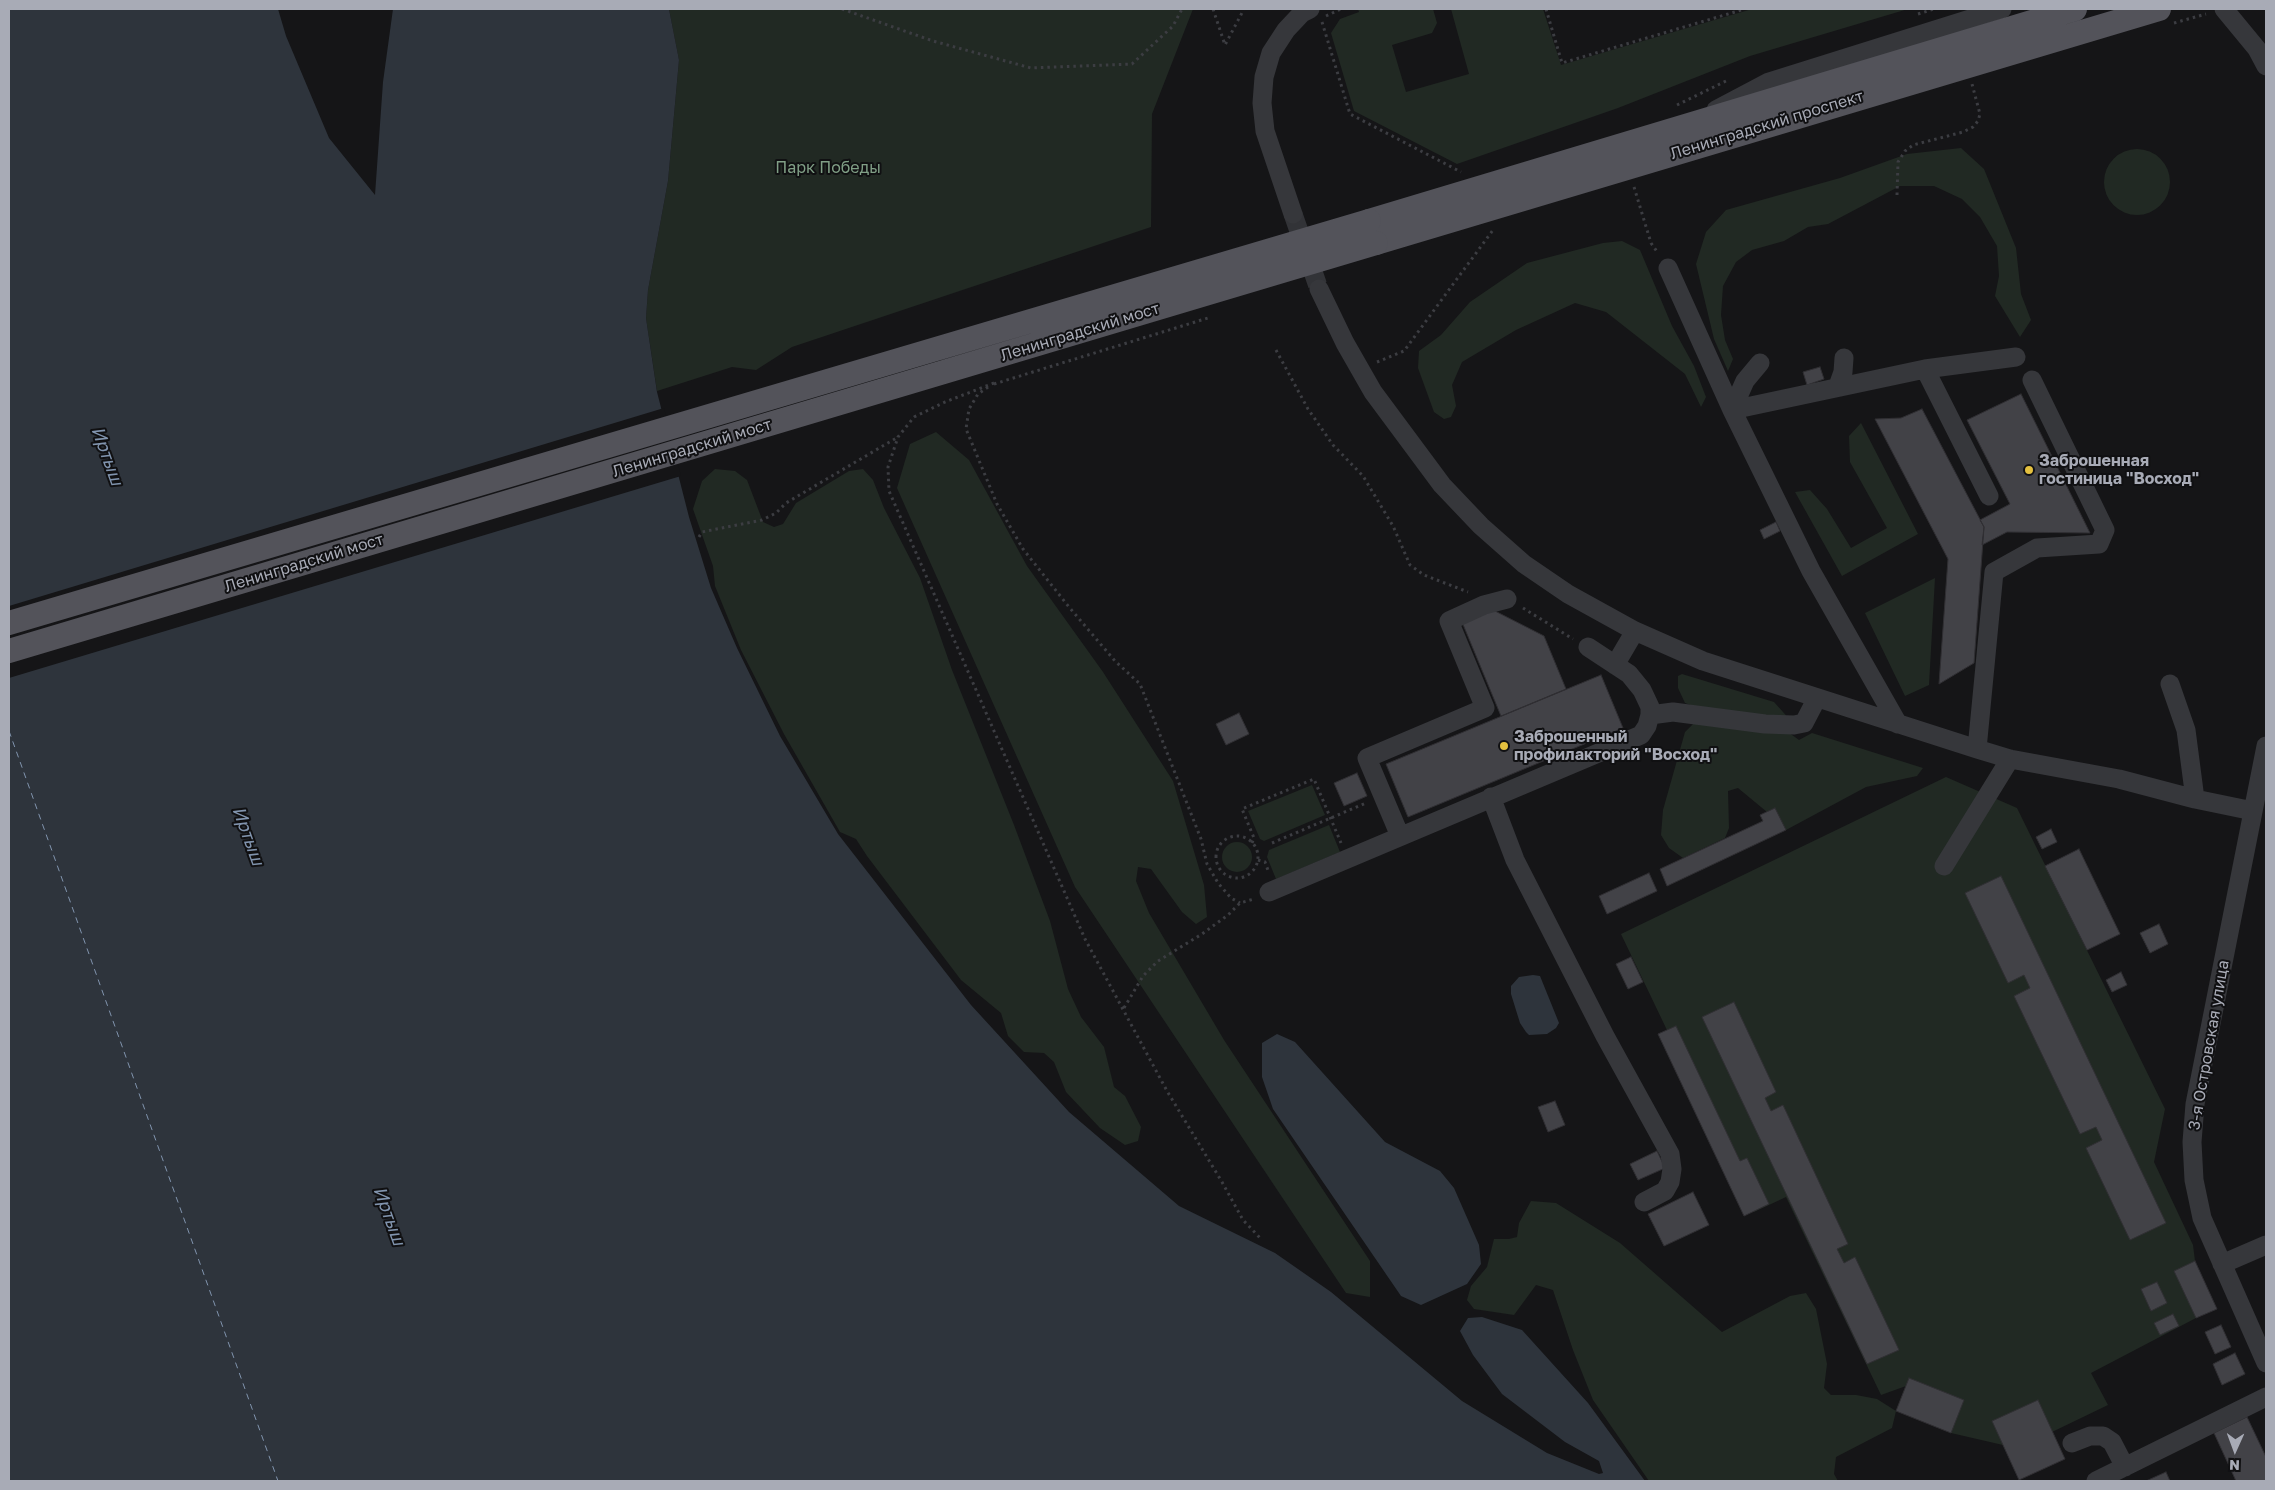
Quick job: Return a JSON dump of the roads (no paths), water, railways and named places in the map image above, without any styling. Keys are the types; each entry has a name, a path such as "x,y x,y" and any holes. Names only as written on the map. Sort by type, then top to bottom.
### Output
{"main road":[{"name":"Ленинградский проспект","path":"1369,221 1680,116 2075,9"},
{"name":"Ленинградский проспект","path":"1376,244 2159,9"},
{"name":"Ленинградский мост","path":"9,623 1369,221"},
{"name":"Ленинградский мост","path":"9,651 1376,244"}],"street":[{"path":"1680,116 1769,82 2002,9"},
{"path":"2224,9 2257,49 2266,66"},
{"path":"1293,214 1266,130 1262,103 1264,77 1271,53 1286,30 1302,13 1315,17"},
{"path":"1668,268 1732,410 1812,571 1898,724"},
{"path":"1319,288 1345,344 1373,392 1413,448 1480,526 1524,564 1568,594 1635,632 1703,661 1813,692 1898,724 1977,750 2010,759 2120,779 2194,799 2253,811"},
{"path":"1732,410 1924,369 2016,357"},
{"path":"1838,386 1843,372 1844,358"},
{"path":"1732,410 1745,381 1760,363"},
{"path":"1924,369 1989,496"},
{"path":"1977,750 1994,572 2037,548 2099,544 2105,530 2032,380"},
{"path":"1400,836 1367,758 1485,708 1449,621 1484,605 1507,599"},
{"path":"1615,665 1635,632"},
{"path":"1269,892 1640,735 1646,726 1650,714 1650,707 1642,690 1629,674 1588,648"},
{"path":"2170,684 2186,730 2194,799"},
{"path":"1650,714 1673,712 1765,724 1794,725 1804,723 1813,692"},
{"name":"3-я Островская улица","path":"2266,746 2195,1104 2192,1142 2194,1180 2202,1218 2266,1363"},
{"path":"1944,866 2010,759"},
{"path":"1491,797 1515,860 1605,1036 1670,1154 1672,1169 1670,1182 1665,1190 1644,1202"},
{"path":"2222,1264 2266,1245"},
{"path":"2096,1481 2266,1397"},
{"path":"2072,1443 2090,1436 2103,1436 2112,1442 2125,1467"}],"water":[{"name":"Иртыш","path":"9,9 278,9 286,36 329,138 375,195 383,82 393,9 669,9 679,60 668,181 648,290 646,318 657,392 689,517 711,588 737,648 780,736 838,834 971,1005 1069,1112 1179,1206 1275,1253 1331,1292 1462,1401 1547,1453 1599,1474 1603,1473 1599,1461 1565,1442 1502,1394 1473,1355 1460,1331 1468,1318 1482,1317 1522,1330 1588,1403 1645,1481 9,1481"},
{"path":"1540,976 1559,1023 1556,1028 1547,1034 1529,1035 1526,1032 1520,1023 1511,994 1511,986 1519,977"},
{"path":"1277,1034 1295,1042 1385,1142 1440,1171 1454,1188 1479,1245 1481,1264 1467,1284 1421,1305 1401,1296 1273,1109 1262,1077 1262,1043"}],"tunnel":[{"path":"1293,214 1319,289"}],"place":[{"name":"Заброшенная гостиница \"Восход\"","path":"2029,470"},
{"name":"Заброшенный профилакторий \"Восход\"","path":"1504,746"}],"park label":[{"name":"Парк Победы","path":"828,168"}]}
